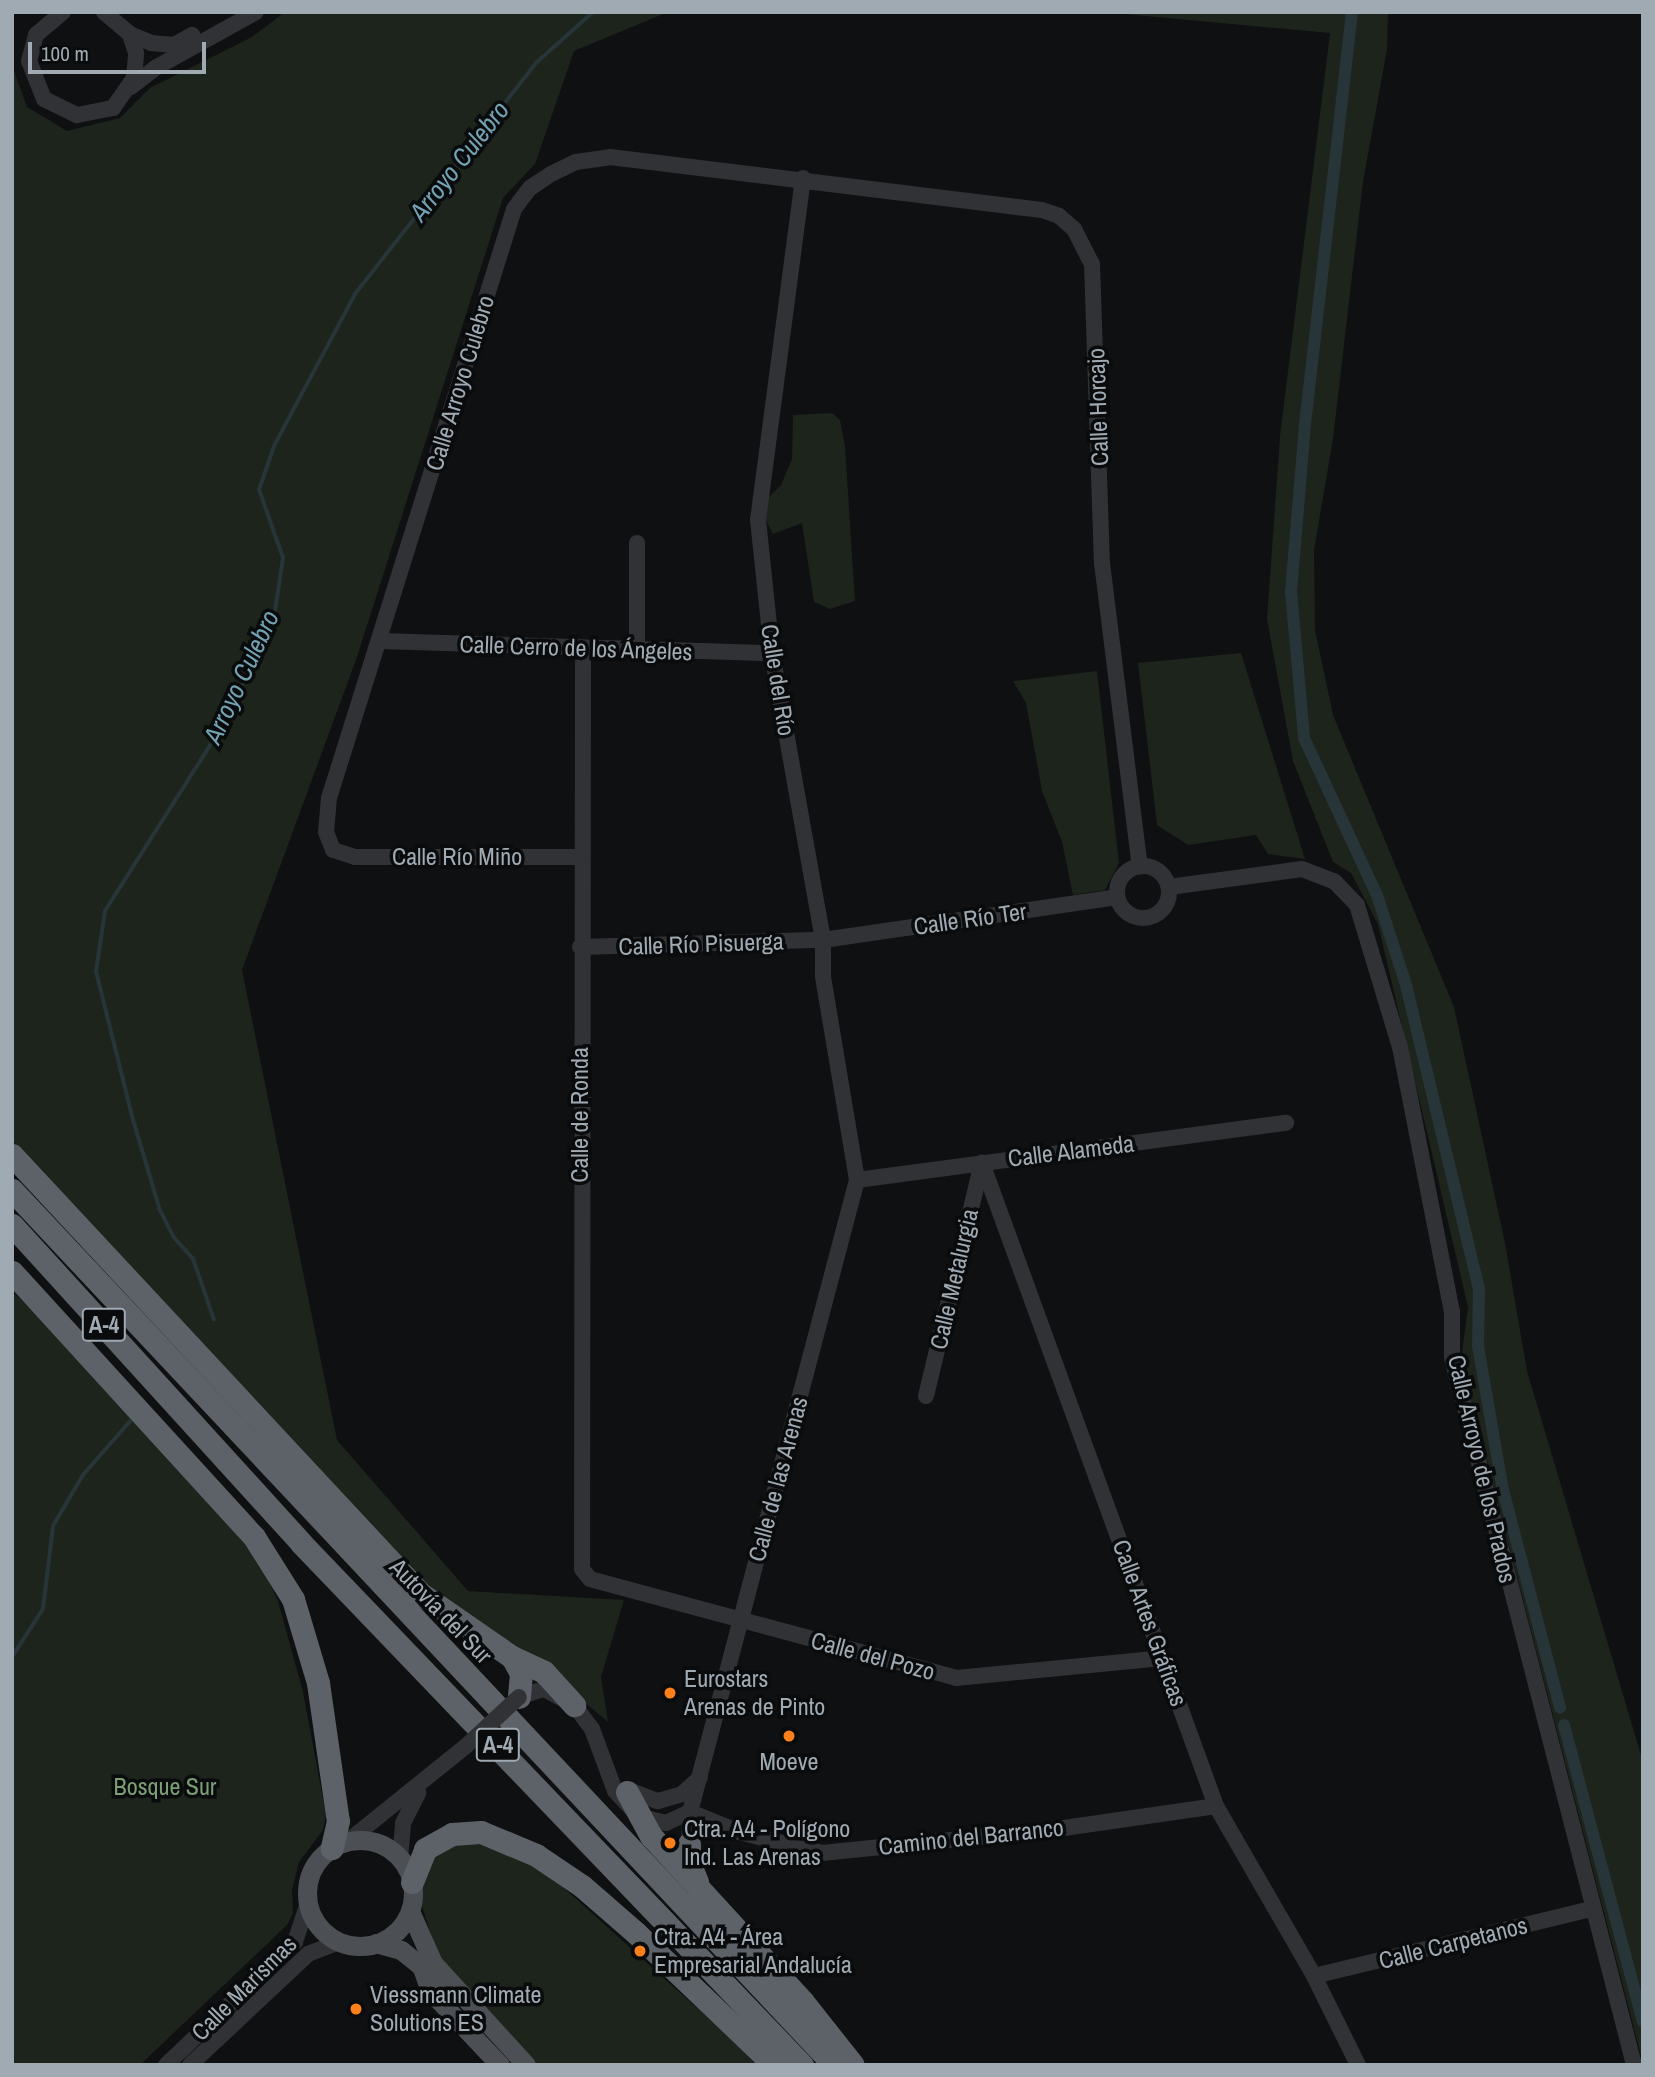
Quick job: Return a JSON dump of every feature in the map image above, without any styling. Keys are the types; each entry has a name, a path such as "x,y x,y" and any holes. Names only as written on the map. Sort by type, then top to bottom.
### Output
{"highway":[{"path":"12,1155 421,1594 512,1657 544,1672 574,1705"},
{"name":"Autovía del Sur","path":"12,1190 834,2065"},
{"name":"A-4","path":"12,1226 196,1424 301,1543 802,2065"},
{"path":"12,1244 159,1400 196,1424"},
{"path":"12,1272 254,1536 293,1599 304,1626 322,1709 340,1845"},
{"path":"229,1386 327,1513 397,1589 423,1630"},
{"path":"512,1657 521,1673 519,1697"},
{"path":"628,1791 638,1816 853,2065"},
{"path":"412,1882 425,1849 452,1834 481,1832 536,1855 582,1886 636,1933 774,2065"},
{"path":"689,1844 689,1862 702,1891"}],"main road":[{"path":"517,2065 425,1967 401,1950 376,1943 340,1942 323,1931 308,1903 309,1878 340,1845 376,1842 400,1858 412,1882 410,1911 433,1963 526,2065"},
{"path":"376,1943 397,1931 410,1911"},
{"path":"425,1967 430,1991 500,2065"}],"street":[{"path":"104,12 130,34 151,43 174,45 238,12"},
{"path":"58,13 36,35 29,61 44,99 77,115 96,114 113,108 129,88 155,68 256,12"},
{"path":"129,88 136,52 130,34"},
{"name":"Calle Arroyo Culebro","path":"333,850 326,832 329,799 514,209 530,188 551,174 594,157 803,178"},
{"name":"Calle del Río","path":"803,178 758,520 772,653 823,940 823,976 857,1180"},
{"name":"Calle Horcajo","path":"803,178 1042,210 1059,216 1085,246 1092,264 1096,324 1102,563 1140,867"},
{"path":"637,543 637,650"},
{"name":"Calle Cerro de los Ángeles","path":"380,641 772,653"},
{"name":"Calle de Ronda","path":"583,648 579,1539 582,1569 590,1578"},
{"name":"Calle Río Miño","path":"333,850 355,856 581,857"},
{"path":"1140,867 1155,869 1169,887 1167,903 1148,918 1132,916 1117,897 1125,874 1140,867"},
{"name":"Calle Arroyo de los Prados","path":"1169,887 1302,869 1334,881 1357,905 1400,1047 1452,1311 1452,1358 1591,1909 1634,2065"},
{"name":"Calle Río Ter","path":"823,940 1117,897"},
{"name":"Calle Río Pisuerga","path":"580,947 823,940"},
{"name":"Calle Alameda","path":"857,1180 1286,1123"},
{"name":"Calle Metalurgia","path":"926,1396 982,1163"},
{"name":"Calle Artes Gráficas","path":"982,1163 1216,1806 1314,1976 1358,2065"},
{"name":"Calle de las Arenas","path":"689,1844 690,1812 857,1180"},
{"name":"Calle del Pozo","path":"590,1578 740,1622 956,1678 1163,1658"},
{"path":"340,1845 428,1780 519,1697 544,1689 574,1705 628,1791 658,1801 675,1798 700,1777"},
{"path":"599,1746 615,1791 638,1816 666,1823 690,1812 675,1798"},
{"path":"400,1858 403,1823 428,1780"},
{"name":"Camino del Barranco","path":"690,1812 739,1832 821,1853 1050,1830 1216,1806"},
{"name":"Calle Marismas","path":"166,2065 296,1942 308,1903"},
{"name":"Calle Carpetanos","path":"1314,1976 1591,1909"},
{"name":"Calle Marismas","path":"190,2065 308,1954 340,1942"}],"green space":[{"path":"285,12 668,12 574,51 535,164 503,198 357,657 242,970 337,1440 468,1591 624,1600 601,1677 608,1722 531,1657 450,1612 12,1140 12,65 27,107 67,131 120,118 150,88 252,37"},
{"path":"1103,12 1388,12 1387,49 1363,182 1333,439 1314,550 1315,630 1333,715 1454,1007 1505,1243 1527,1371 1643,1762 1643,2063 1461,1360 1468,1307 1378,924 1351,873 1333,862 1293,761 1267,619 1280,436 1330,33"},
{"path":"832,413 840,420 845,446 855,601 830,609 814,602 802,523 773,534 759,507 781,485 792,459 793,415"},
{"path":"1241,653 1305,859 1268,854 1256,835 1188,845 1157,825 1138,663"},
{"path":"1097,671 1119,863 1105,890 1073,895 1062,842 1042,791 1026,703 1013,681"},
{"name":"Bosque Sur","path":"12,1291 87,1364 234,1529 265,1573 278,1601 303,1692 326,1815 323,1830 299,1862 292,1890 293,1913 287,1925 140,2065 12,2065"},
{"path":"449,1844 497,1845 554,1879 760,2065 539,2065 455,1980 435,1947 421,1903 425,1867"}],"waterway":[{"name":"Arroyo Culebro","path":"214,1320 193,1259 174,1238 160,1211 133,1120 96,972 105,911 215,738 218,720 247,678 274,618 283,558 259,490 274,446 355,294 536,63 593,12"},
{"path":"1352,12 1306,413 1291,591 1304,738 1377,895 1406,985 1479,1289 1478,1346 1503,1490 1560,1708"},
{"name":"Arroyo Culebro","path":"12,1657 43,1609 53,1526 83,1475 133,1418"},
{"path":"1564,1725 1643,2022"}],"place":[{"name":"Eurostars Arenas de Pinto","path":"670,1693"},
{"name":"Moeve","path":"789,1736"},
{"name":"Ctra. A4 - Polígono Ind. Las Arenas","path":"670,1843"},
{"name":"Ctra. A4 - Área Empresarial Andalucía","path":"640,1951"},
{"name":"Viessmann Climate Solutions ES","path":"356,2009"}]}
